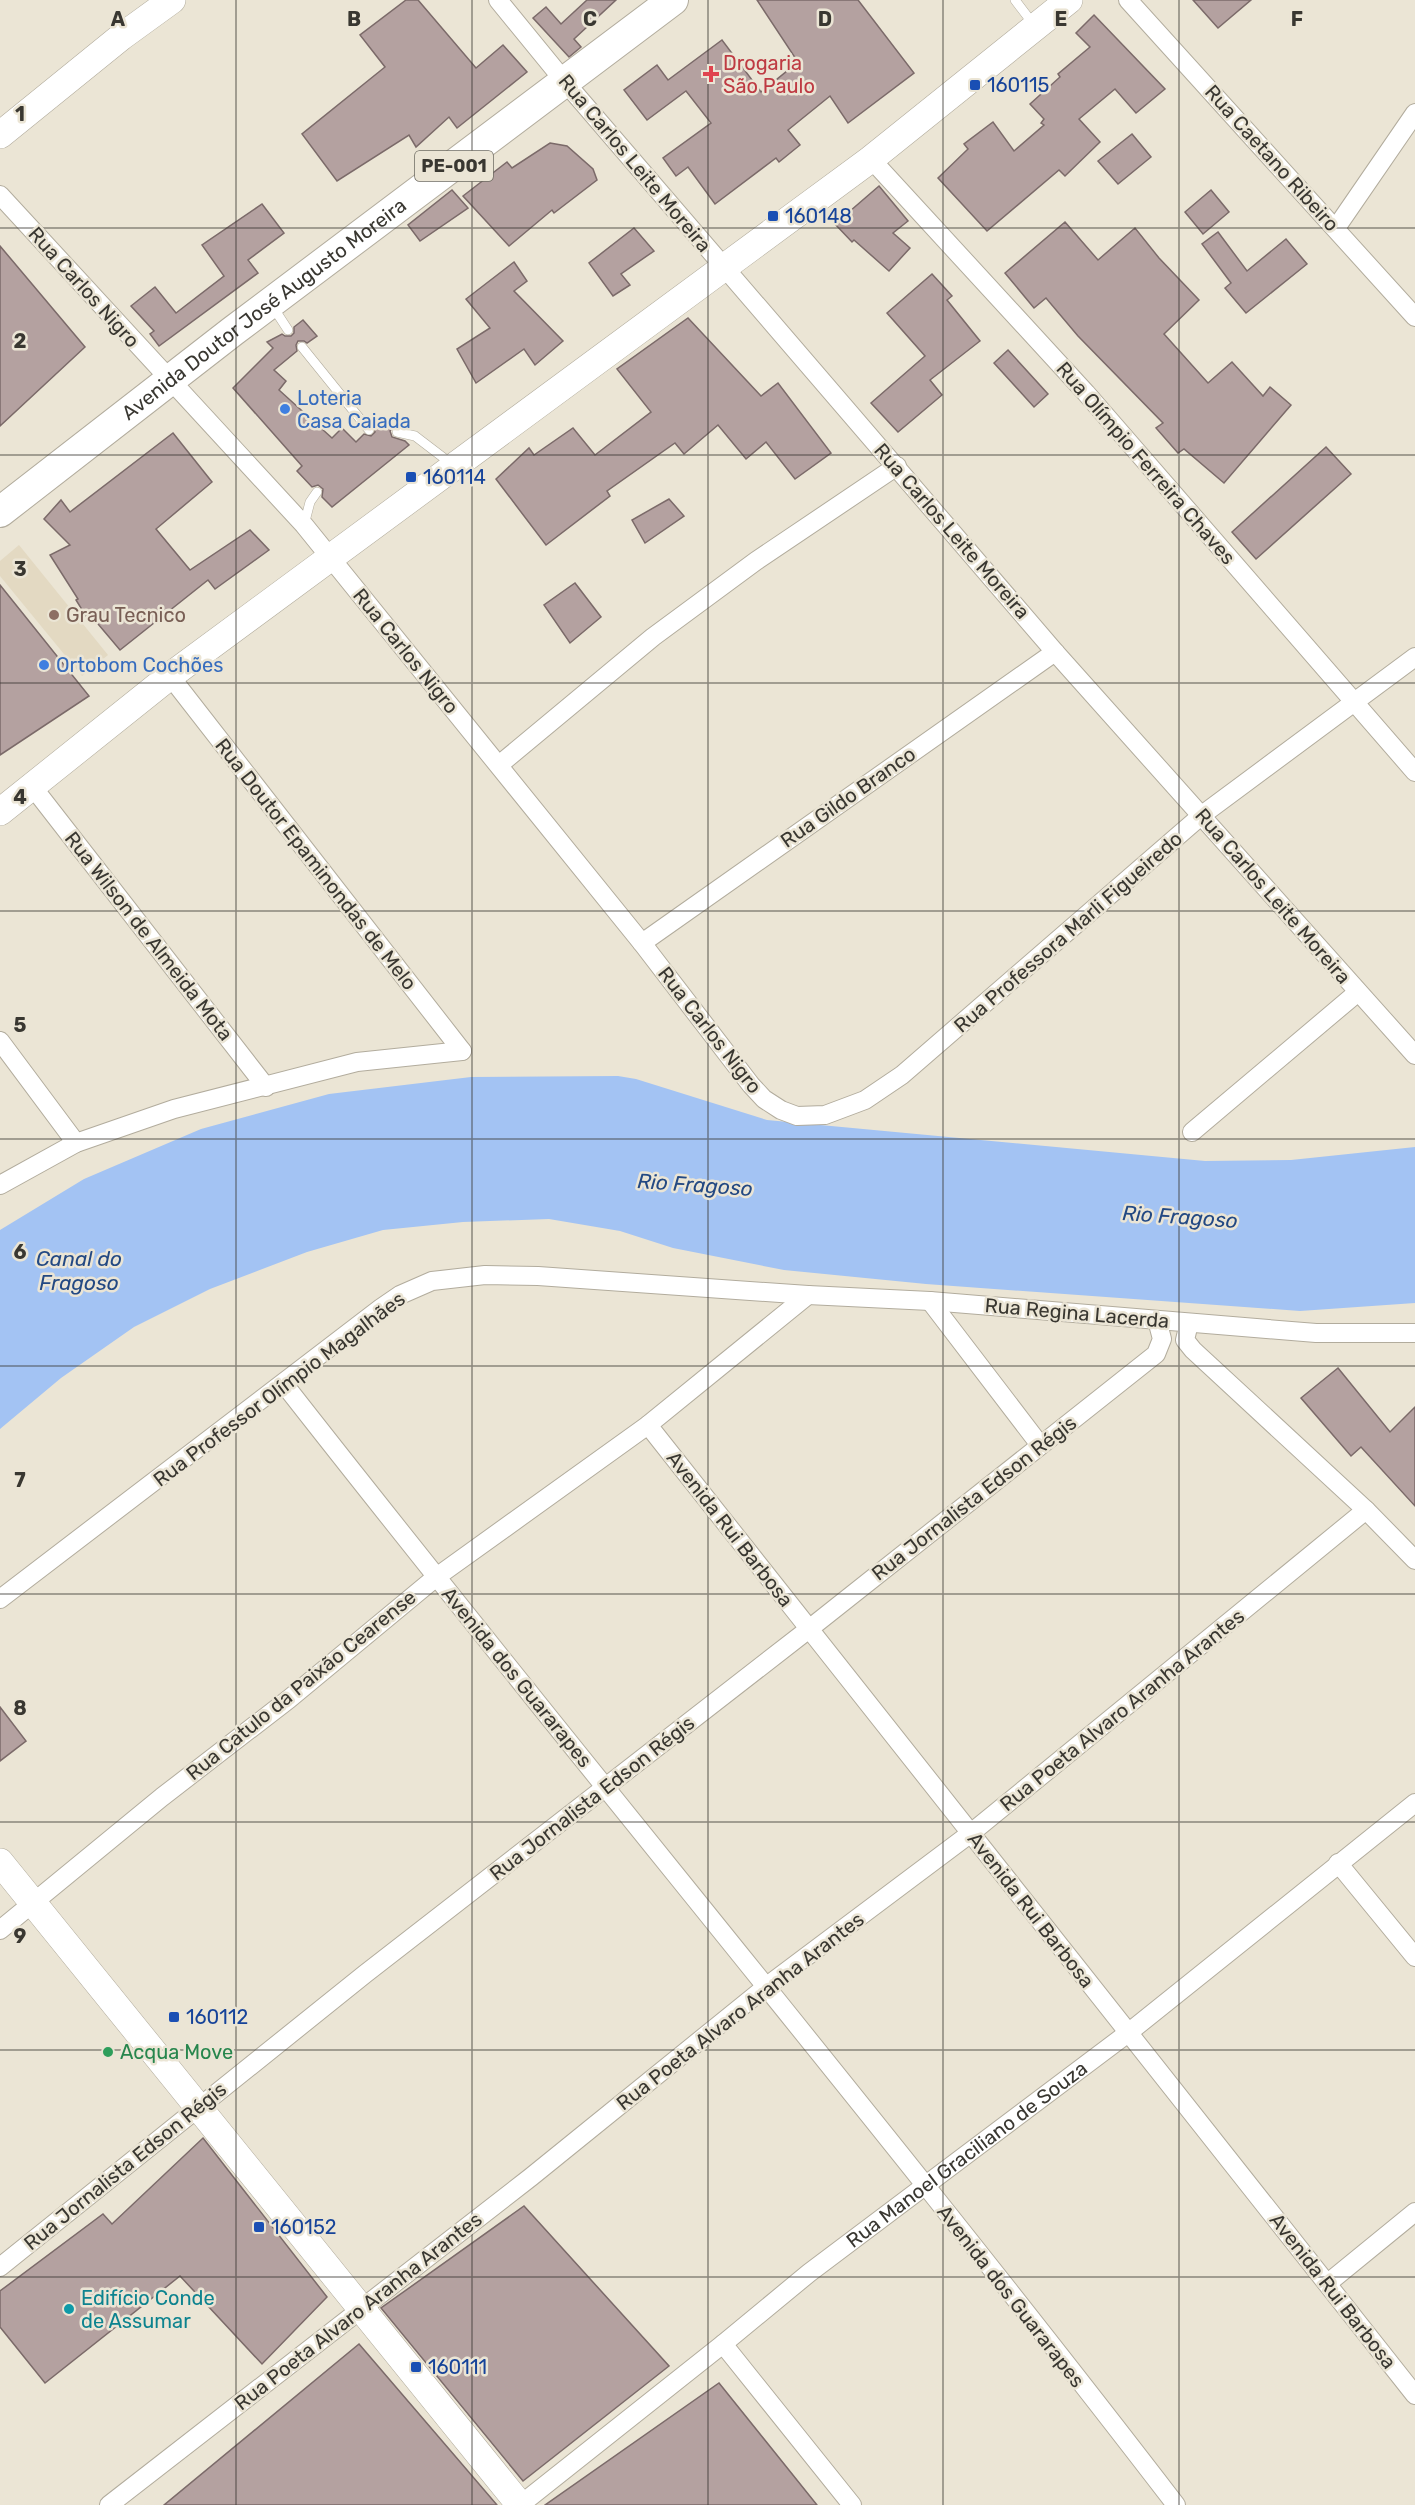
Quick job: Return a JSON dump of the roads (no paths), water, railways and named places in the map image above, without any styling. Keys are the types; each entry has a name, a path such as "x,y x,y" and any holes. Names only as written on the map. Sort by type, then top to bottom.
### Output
{"main road":[{"path":"0,135 172,0"},
{"name":"Avenida Doutor José Augusto Moreira","path":"0,512 270,304 673,0"},
{"path":"0,812 170,676 871,159 1069,0"},
{"path":"0,1862 520,2505"}],"street":[{"name":"Rua Carlos Leite Moreira","path":"498,0 565,82 1055,652 1415,1055"},
{"name":"Rua Caetano Ribeiro","path":"1128,0 1415,317"},
{"path":"1336,228 1415,113"},
{"name":"Rua Olímpio Ferreira Chaves","path":"871,159 1086,393 1415,772"},
{"name":"Rua Carlos Nigro","path":"0,195 304,525 642,943 751,1085 774,1106 797,1116"},
{"path":"499,765 653,637 756,561 897,466"},
{"name":"Rua Gildo Branco","path":"642,943 1055,652"},
{"name":"Rua Professora Marli Figueiredo","path":"797,1116 825,1115 850,1108 902,1076 1202,815 1415,657"},
{"name":"Rua Doutor Epaminondas de Melo","path":"170,676 462,1051 357,1062 266,1087"},
{"name":"Rua Wilson de Almeida Mota","path":"32,786 266,1087"},
{"path":"1192,1132 1358,992"},
{"path":"0,1041 76,1143"},
{"path":"0,1185 76,1143 174,1108 266,1087"},
{"name":"Rua Professor Olímpio Magalhães","path":"0,1599 399,1295 432,1281 454,1277 538,1276 808,1295"},
{"name":"Rua Regina Lacerda","path":"808,1295 930,1301 1189,1323 1185,1340 1192,1350 1366,1510 1415,1560"},
{"name":"Rua Catulo da Paixão Cearense","path":"0,1930 435,1578 648,1425 808,1295"},
{"path":"930,1301 1040,1445"},
{"name":"Rua Jornalista Edson Régis","path":"0,2267 365,1974 809,1629 1156,1354 1162,1340 1157,1320"},
{"path":"1189,1323 1316,1333 1415,1333"},
{"name":"Avenida dos Guararapes","path":"284,1384 435,1578 767,1986 1176,2505"},
{"name":"Avenida Rui Barbosa","path":"648,1425 1415,2395"},
{"name":"Rua Poeta Alvaro Aranha Arantes","path":"109,2505 531,2177 767,1986 971,1833 1366,1510"},
{"name":"Rua Manoel Graciliano de Souza","path":"520,2505 723,2344 808,2273 1128,2033 1415,1803"},
{"path":"1338,1863 1415,1957"},
{"path":"1328,2283 1415,2212"},
{"path":"723,2344 852,2505"}],"lane":[{"path":"1015,0 1036,26"},
{"path":"270,304 288,330"},
{"path":"302,347 369,430"},
{"path":"397,432 415,436 455,467"},
{"path":"304,525 310,502 317,492"}],"water":[{"name":"Canal do Fragoso","path":"618,1076 636,1079 767,1120 1205,1161 1291,1160 1415,1147 1415,1303 1300,1311 926,1284 784,1270 673,1248 620,1231 549,1219 463,1222 383,1230 307,1252 210,1289 134,1327 61,1378 0,1429 0,1230 84,1179 201,1129 329,1094 471,1077"}],"place":[{"name":"Drogaria São Paulo","path":"711,74"},
{"name":"160115","path":"975,85"},
{"name":"160148","path":"773,216"},
{"name":"Loteria Casa Caiada","path":"285,409"},
{"name":"160114","path":"411,477"},
{"name":"Grau Tecnico","path":"54,615"},
{"name":"Ortobom Cochões","path":"44,665"},
{"name":"160112","path":"174,2017"},
{"name":"Acqua Move","path":"108,2052"},
{"name":"160152","path":"259,2227"},
{"name":"Edifício Conde de Assumar","path":"69,2309"},
{"name":"160111","path":"416,2367"}],"water label":[{"name":"Rio Fragoso","path":"695,1185"},
{"name":"Rio Fragoso","path":"1180,1217"}]}
